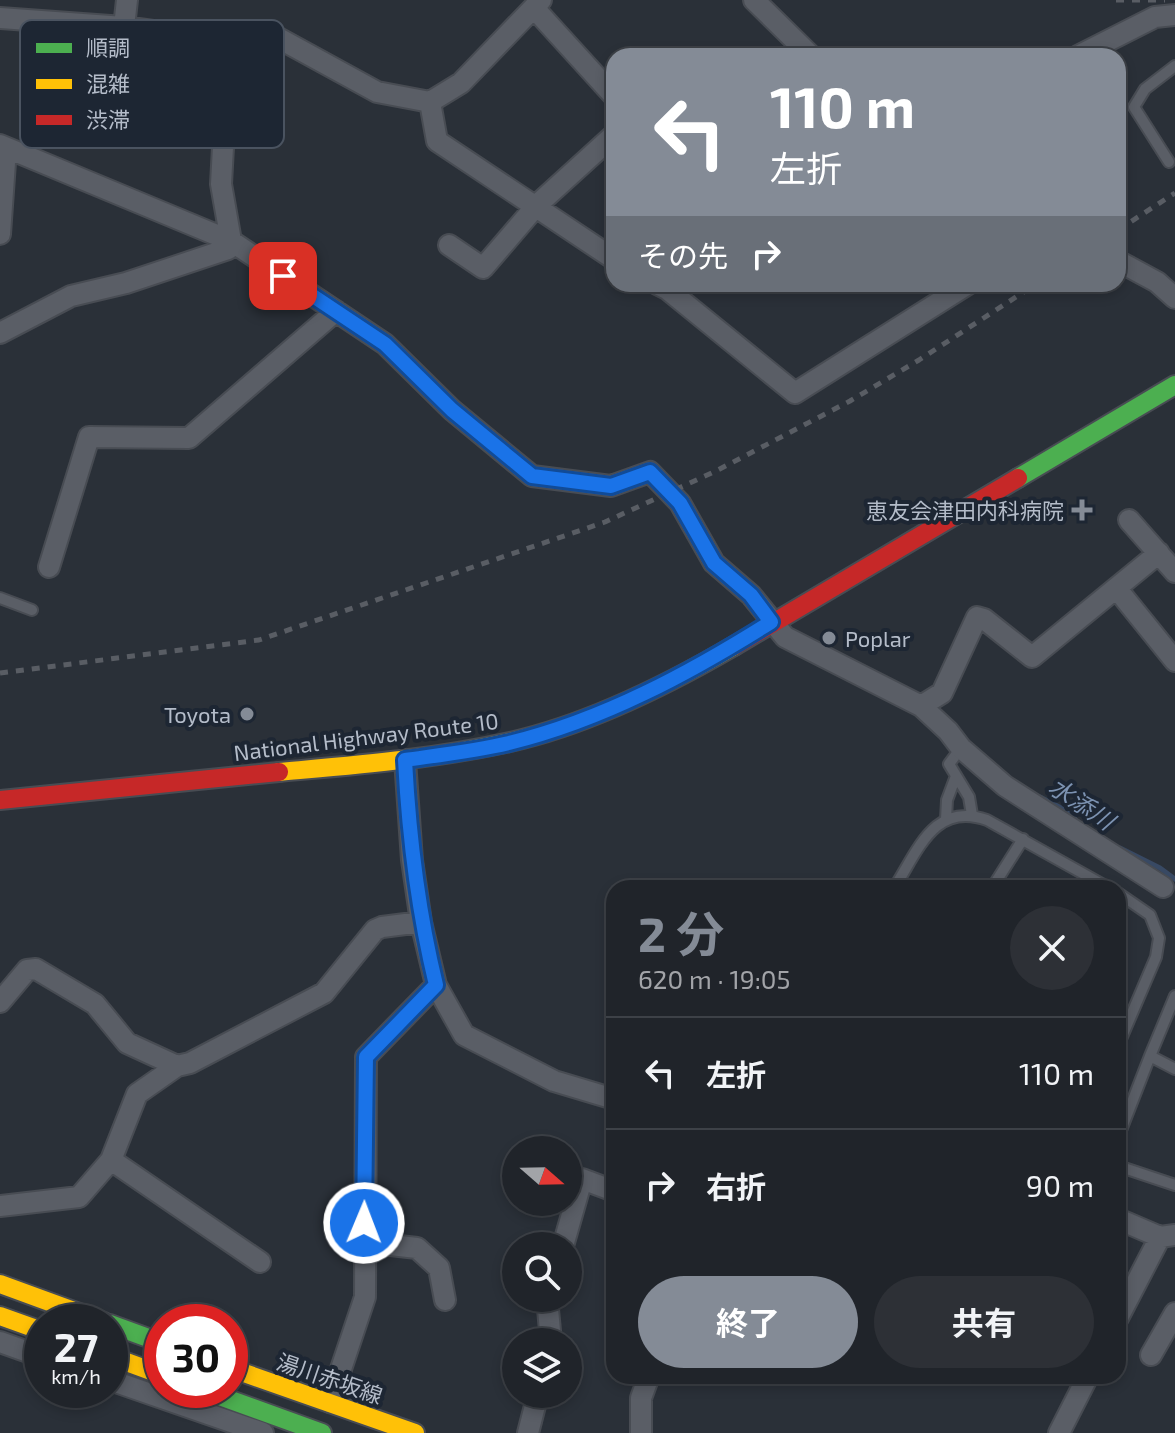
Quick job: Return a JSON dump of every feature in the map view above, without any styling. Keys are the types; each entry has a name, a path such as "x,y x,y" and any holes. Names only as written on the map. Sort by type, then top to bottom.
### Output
{"main road":[{"name":"National Highway Route 10","path":"765,649 778,630 1175,385"},
{"name":"National Highway Route 10","path":"0,800 406,769 510,742 604,710 778,630 1175,406"},
{"name":"National Highway Route 10","path":"129,806 531,755 654,709 743,662"},
{"path":"0,1284 55,1304"},
{"path":"0,1316 24,1325"},
{"name":"湯川赤坂線","path":"248,1374 415,1433"},
{"path":"230,1408 256,1426 322,1433"}],"street":[{"path":"125,20 127,0"},
{"path":"754,0 800,48"},
{"path":"284,41 377,92 430,102 461,83 538,4 606,86"},
{"path":"1093,48 1161,11"},
{"path":"0,18 28,20"},
{"path":"430,102 437,141 606,253"},
{"path":"449,245 483,268 537,205 606,142"},
{"path":"0,234 3,146 231,241 385,344 452,410 532,476 611,486 650,472 680,503 714,563 751,595 778,630 921,706 961,748 1005,786 1163,887"},
{"path":"0,333 71,296 126,283 228,249 231,241 221,184 223,148"},
{"path":"1126,265 1157,282 1175,298"},
{"path":"671,292 795,393 955,292"},
{"path":"49,567 89,437 189,438 336,311"},
{"path":"1129,520 1175,572"},
{"path":"921,706 942,693 977,617 984,619 1032,657 1159,553"},
{"path":"1117,589 1175,661"},
{"path":"406,769 412,860 421,922 436,985 464,1035 554,1081 606,1097"},
{"path":"0,1206 79,1197 111,1160 137,1094 177,1066 204,1056 324,993 375,930 421,922"},
{"path":"0,1002 27,970 36,969 95,1004 127,1043 177,1066"},
{"path":"330,1402 365,1297 366,1057 436,985"},
{"path":"111,1160 260,1262"},
{"path":"567,1232 582,1179 606,1188"},
{"path":"1126,1221 1170,1233 1126,1305"},
{"path":"364,1242 417,1248 439,1268 445,1300"},
{"path":"1151,1355 1175,1313"},
{"path":"0,1342 24,1351"},
{"path":"128,1386 256,1426 264,1380"},
{"path":"641,1433 641,1398 646,1384"},
{"path":"1059,1433 1084,1384"},
{"path":"528,1433 534,1408"}],"lane":[{"path":"1169,162 1134,107 1145,89 1175,66"},
{"path":"0,598 32,610"},
{"path":"961,748 949,764 969,797 972,815"},
{"path":"946,819 947,800 956,776"},
{"path":"899,880 932,830 956,814 972,815 1023,839 1095,880"},
{"path":"997,880 1023,839"},
{"path":"1126,898 1150,915 1159,938 1156,957 1126,1021"},
{"path":"1126,1118 1175,996"},
{"path":"1150,1056 1175,1069"},
{"path":"1126,1169 1175,1185"}],"waterway":[{"name":"水添川","path":"1040,797 1075,819"},
{"name":"水添川","path":"1120,848 1175,879"}],"railway":[{"path":"1116,0 1165,0"},
{"path":"1126,225 1175,193"},
{"path":"0,673 259,640 605,522 716,471 850,401 1024,292"}],"traffic: fast":[{"path":"1018,478 1175,385"},
{"path":"128,1331 144,1336"},
{"path":"248,1406 322,1433"}],"traffic: slow":[{"path":"279,772 424,757 539,735 625,702 734,646"},
{"path":"0,1284 55,1304"},
{"path":"0,1316 24,1325"},
{"path":"128,1363 144,1368"},
{"path":"248,1374 415,1433"}],"traffic: jam":[{"path":"734,646 1018,478"},
{"path":"0,800 279,772"}],"place":[{"name":"恵友会津田内科病院","path":"1082,510"},
{"name":"Poplar","path":"829,638"},
{"name":"Toyota","path":"247,714"}],"route":[{"path":"283,276 385,344 452,410 532,476 611,486 650,472 680,503 714,563 751,595 771,622 658,687 554,729 510,742 405,760 412,860 421,922 436,985 366,1057 364,1223"}]}
